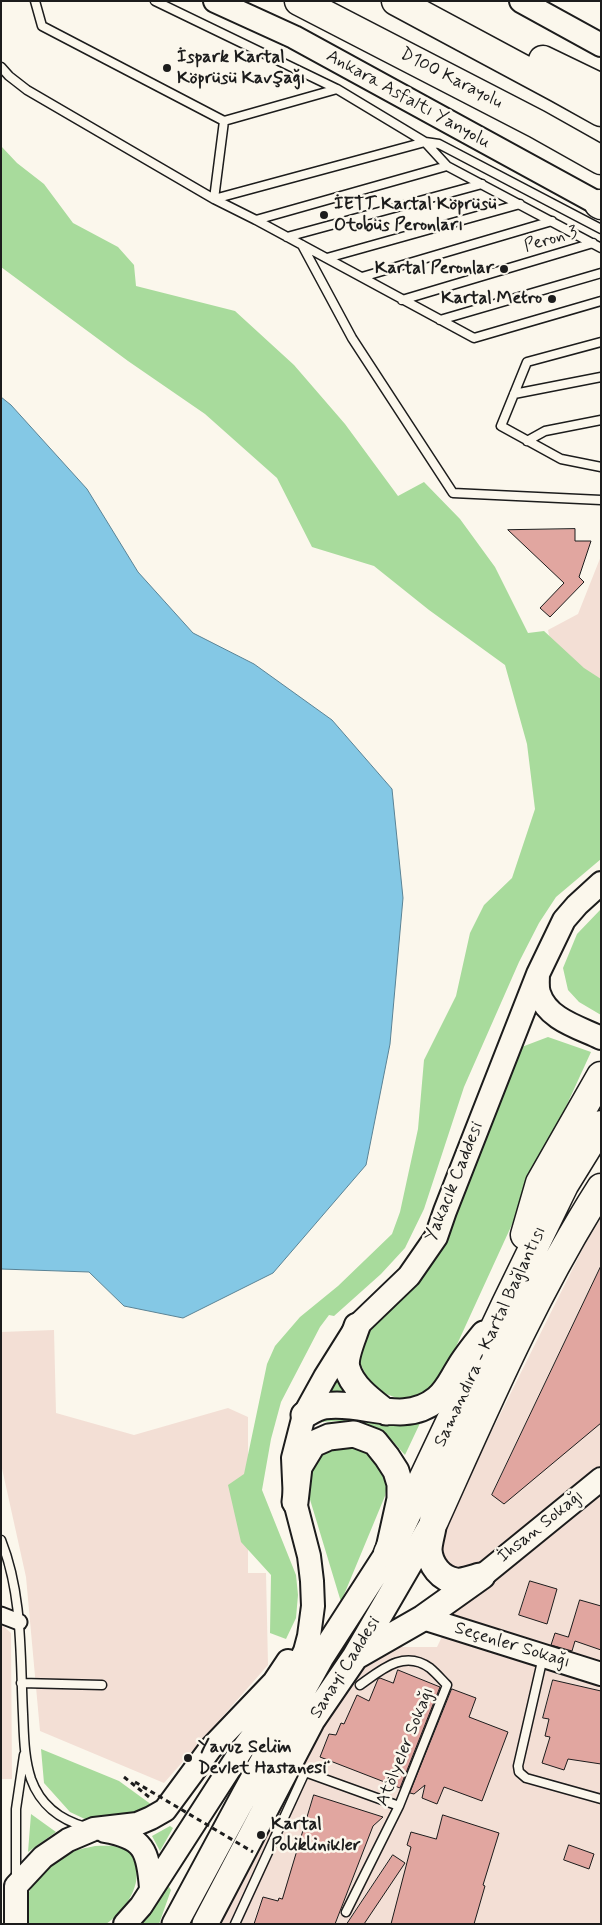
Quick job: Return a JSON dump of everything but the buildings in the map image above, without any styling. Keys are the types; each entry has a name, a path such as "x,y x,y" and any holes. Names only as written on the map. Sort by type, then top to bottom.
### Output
{"highway":[{"path":"291,1 326,15"},
{"name":"D100 Karayolu","path":"298,1 538,124 601,160"},
{"path":"396,1 601,112"},
{"path":"411,1 478,30 601,88"},
{"path":"506,1304 540,1183 601,1076"},
{"name":"Samandıra - Kartal Bağlantısı","path":"388,1553 564,1185 601,1125"},
{"name":"Samandıra - Kartal Bağlantısı","path":"434,1521 509,1355 572,1234 601,1188"}],"main road":[{"path":"304,1416 323,1406 348,1405 386,1412 406,1413 422,1409 438,1399 449,1386 460,1367 506,1304"},
{"path":"357,1326 349,1352 347,1367 364,1395 386,1412"},
{"path":"295,1502 299,1467 313,1444 329,1437 354,1434 375,1442 387,1456 396,1471 400,1484 400,1499 388,1553"},
{"path":"434,1521 429,1551 438,1572 446,1578 458,1581 482,1576"},
{"name":"Sanayi Caddesi","path":"205,1924 312,1720 354,1656 434,1521"},
{"name":"Sanayi Caddesi","path":"175,1924 321,1657 388,1553"},
{"path":"354,1656 423,1618 482,1576"}],"street":[{"name":"Ankara Asfaltı Yanyolu","path":"215,1 294,38 600,209"},
{"path":"521,1 601,44"},
{"name":"Yakacık Caddesi","path":"125,1924 141,1906 241,1751 284,1694 305,1651 313,1606 312,1581 295,1502 293,1458 304,1416 325,1377 357,1326 409,1276 436,1237 538,974 564,920 576,905 601,883"},
{"path":"538,974 538,992 544,1004 553,1015 601,1038"},
{"path":"510,1047 525,1028 538,1022 550,1020 571,1024"},
{"name":"İhsan Sokağı","path":"482,1576 601,1479"},
{"path":"1,1615 19,1622"},
{"name":"Seçenler Sokağı","path":"423,1618 601,1674"},
{"name":"Yakacık Caddesi","path":"16,1886 43,1857 68,1840 94,1828 137,1824 166,1810 210,1749 274,1682 295,1649 302,1634 310,1624"},
{"path":"94,1828 121,1834 132,1839 141,1847 146,1855 151,1888"},
{"path":"3,1924 16,1886"},
{"path":"16,1886 16,1924"}],"lane":[{"path":"35,1 42,26 224,121 337,89"},
{"path":"155,1 337,89 425,142 447,166 601,248"},
{"path":"1,67 27,90 214,199 474,338 601,301"},
{"path":"214,199 224,121"},
{"path":"214,199 425,142 439,144 600,209"},
{"path":"256,220 447,166"},
{"path":"288,237 482,184"},
{"path":"327,258 520,204"},
{"path":"362,278 552,221"},
{"name":"Peron 3","path":"402,300 593,243"},
{"path":"301,244 352,338 454,493 601,500"},
{"path":"440,320 601,273"},
{"path":"601,342 527,362 500,426 561,459 601,467"},
{"path":"514,394 601,376"},
{"path":"527,441 544,432 601,420"},
{"path":"1,1540 19,1622 25,1751 31,1778 46,1805 59,1816 94,1828"},
{"path":"543,1656 518,1766 519,1772 526,1778 601,1799"},
{"name":"Atölyeler Sokağı","path":"346,1912 399,1806 447,1685 430,1668 422,1664 415,1661 397,1661 360,1685"},
{"path":"21,1683 102,1685"},
{"path":"16,1886 16,1809 25,1751"},
{"path":"235,1924 305,1772 399,1806"}],"path":[{"path":"166,1810 124,1776 253,1852"}],"shaded area":[{"path":"601,556 601,697 556,669 548,630 578,614"},
{"path":"601,1218 601,1924 212,1924 315,1737 378,1647 437,1647 467,1585 435,1545 585,1244"},
{"path":"54,1330 56,1413 134,1435 228,1408 248,1417 248,1573 266,1573 268,1665 164,1783 40,1731 26,1577 1,1464 1,1332"},
{"path":"1,1624 11,1633 12,1779 1,1779"}],"green space":[{"path":"1,146 17,163 44,184 73,223 118,247 134,265 136,286 235,311 294,365 345,424 398,496 424,482 460,519 495,567 528,633 544,631 584,668 601,679 601,859 556,897 539,923 519,962 464,1087 424,1209 405,1248 381,1274 334,1316 329,1315 320,1327 281,1402 271,1439 262,1490 296,1575 298,1595 296,1618 286,1639 270,1633 271,1575 241,1542 228,1485 244,1474 267,1364 275,1346 300,1317 338,1286 392,1234 400,1212 418,1129 424,1060 456,996 470,933 484,905 512,878 535,809 527,744 505,665 429,610 374,566 312,547 277,478 205,414 128,361 1,267"},
{"path":"601,909 601,1015 579,1002 568,990 563,968 577,934"},
{"path":"548,1037 591,1052 443,1375 428,1392 402,1400 373,1389 360,1363 363,1340 449,1231 519,1048"},
{"path":"338,1375 350,1394 329,1393"},
{"path":"318,1417 422,1419 405,1455 389,1437 378,1429 361,1423 342,1421 314,1423"},
{"path":"336,1443 362,1446 368,1449 389,1475 385,1496 341,1602 305,1483 314,1454"},
{"path":"41,1749 119,1781 152,1805 114,1820 89,1821 70,1812 44,1783"},
{"path":"31,1814 56,1832 28,1852"},
{"path":"170,1826 173,1828 160,1851 152,1836"},
{"path":"95,1846 122,1848 128,1851 133,1859 137,1879 135,1888 120,1912 106,1924 27,1924 26,1900 37,1880 55,1862 68,1854"},
{"path":"169,1887 171,1890 159,1924 137,1924 166,1888"}],"water":[{"path":"1,397 11,405 87,489 138,572 193,633 254,664 332,720 392,789 403,898 390,1044 366,1165 273,1273 183,1318 124,1306 89,1272 1,1269"}],"place":[{"name":"İspark Kartal Köprüsü Kavşağı","path":"167,68"},
{"name":"İETT Kartal Köprüsü Otobüs Peronları","path":"324,215"},
{"name":"Kartal Peronlar","path":"504,269"},
{"name":"Kartal Metro","path":"552,299"},
{"name":"Yavuz Seli̇m Devlet Hastanesi̇","path":"188,1758"},
{"name":"Kartal Poliklinikler","path":"261,1835"}]}
